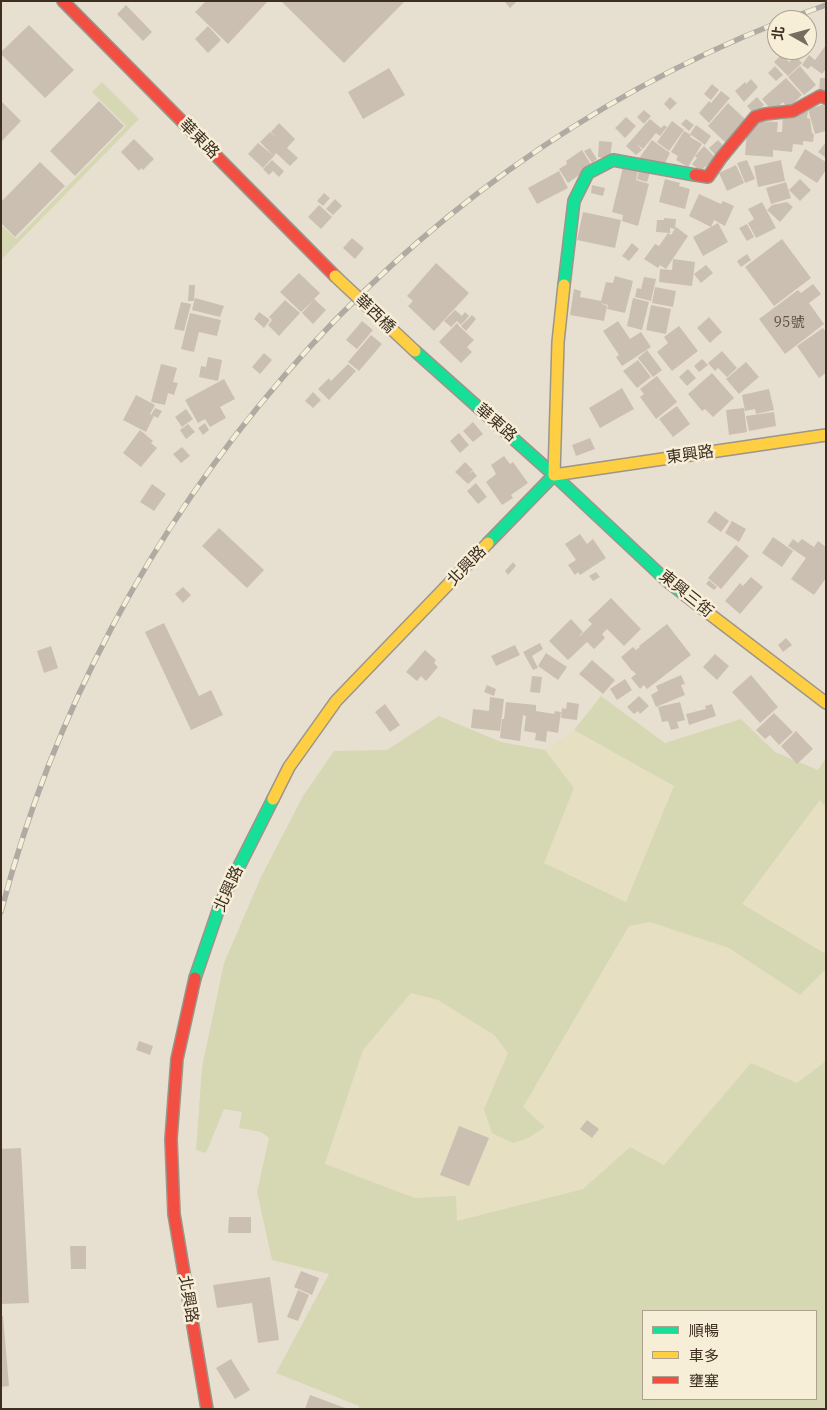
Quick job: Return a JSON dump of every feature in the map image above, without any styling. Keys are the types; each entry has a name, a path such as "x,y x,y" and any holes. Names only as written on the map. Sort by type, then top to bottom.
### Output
{"street":[{"name":"華東路","path":"63,1 335,276"},
{"path":"554,474 558,342 562,304 574,201 588,173 613,160 708,177 755,117 793,111 820,96 826,98"},
{"name":"華西橋","path":"335,276 415,351"},
{"name":"華東路","path":"415,351 554,474"},
{"name":"東興路","path":"554,474 826,435"},
{"name":"東興三街","path":"554,474 667,580 826,703"},
{"name":"北興路","path":"207,1409 174,1214 171,1138 177,1059 194,980 221,902 288,767 336,701 554,474"}],"shaded area":[{"path":"574,730 675,786 626,902 543,863 574,789 545,750"},
{"path":"820,800 826,807 826,954 742,905"},
{"path":"649,922 729,948 800,995 826,969 826,1061 797,1083 751,1063 664,1165 630,1147 583,1189 457,1221 455,1196 415,1198 325,1165 363,1050 411,993 438,1000 494,1035 508,1053 484,1109 545,1127 523,1107 629,926"}],"green space":[{"path":"102,82 139,119 1,260 1,225 16,239 126,126 92,92"},
{"path":"601,696 665,743 741,719 775,752 818,770 826,758 826,807 820,800 742,904 826,954 826,969 800,995 729,948 650,922 629,926 523,1107 545,1127 528,1138 513,1143 492,1133 484,1109 508,1053 494,1035 438,1000 411,993 363,1050 325,1164 415,1198 456,1196 457,1221 583,1189 630,1147 664,1165 751,1063 797,1083 826,1061 826,1409 359,1409 359,1406 276,1373 329,1274 272,1260 257,1192 269,1138 261,1132 239,1128 242,1112 224,1109 206,1153 196,1150 202,1067 224,963 261,877 303,796 334,751 387,750 439,716 501,742 545,750 574,788 544,863 626,902 674,786 574,730"}],"building":[{"path":"206,1 268,1 228,44 195,12"},
{"path":"281,1 405,1 344,63"},
{"path":"504,1 517,1 510,8"},
{"path":"126,5 152,32 143,41 117,14"},
{"path":"29,25 74,70 45,98 1,54"},
{"path":"208,26 221,40 208,53 195,39"},
{"path":"826,45 826,69 822,74 811,66 808,69 802,65 806,60 817,60"},
{"path":"776,60 787,60 789,62 791,60 799,60 802,63 788,76 774,62"},
{"path":"775,66 783,75 776,81 768,73"},
{"path":"800,66 816,85 804,95 788,77"},
{"path":"389,68 405,95 363,119 348,92"},
{"path":"786,78 802,95 788,108 783,102 773,112 762,99"},
{"path":"820,78 826,78 826,93 819,93"},
{"path":"751,79 758,87 744,102 735,91"},
{"path":"712,84 719,90 711,100 704,94"},
{"path":"721,91 730,98 709,123 699,113"},
{"path":"670,97 677,103 670,110 664,104"},
{"path":"757,97 764,105 754,114 747,106"},
{"path":"1,101 21,121 1,142"},
{"path":"99,101 124,126 75,176 50,151"},
{"path":"728,103 746,120 726,143 708,126"},
{"path":"826,104 826,131 815,134 808,109"},
{"path":"644,110 651,116 644,124 637,117"},
{"path":"808,111 807,118 810,119 812,133 814,134 813,142 803,141 803,145 793,144 792,152 773,150 773,157 745,155 747,131 758,121 778,122 777,132 782,132 783,116"},
{"path":"626,117 636,126 625,138 615,128"},
{"path":"650,119 661,128 664,125 667,127 660,136 656,133 643,149 637,144 642,150 636,155 626,146"},
{"path":"686,119 694,125 689,131 681,124"},
{"path":"672,121 684,130 669,151 657,142"},
{"path":"279,123 295,139 287,148 298,158 290,166 276,153 274,156 260,142 270,132 277,138 271,132"},
{"path":"696,125 711,136 705,145 690,134"},
{"path":"684,131 702,144 688,167 676,160 678,156 671,152"},
{"path":"134,139 154,159 143,170 141,168 139,171 121,152"},
{"path":"652,140 670,153 664,165 638,160"},
{"path":"718,140 727,150 718,158 709,148"},
{"path":"599,141 612,142 610,159 598,157"},
{"path":"826,142 826,158 818,152"},
{"path":"258,143 274,156 263,168 248,154"},
{"path":"704,146 716,158 700,171 692,164 697,158 695,156"},
{"path":"590,148 597,159 592,163 584,151"},
{"path":"805,149 826,162 826,170 817,183 794,168"},
{"path":"582,150 592,166 568,183 559,169 567,164 566,161"},
{"path":"272,160 284,171 279,177 273,171 269,175 263,169"},
{"path":"747,160 755,179 745,183 737,163"},
{"path":"781,160 785,181 758,187 754,166"},
{"path":"40,162 65,186 15,237 1,223 1,202"},
{"path":"736,165 744,183 727,191 719,173"},
{"path":"623,167 638,170 636,180 649,184 638,226 622,221 623,215 612,212"},
{"path":"559,171 568,188 537,204 528,188"},
{"path":"639,171 650,173 647,182 637,179"},
{"path":"665,179 680,183 679,186 690,189 685,209 659,202"},
{"path":"800,179 811,190 800,201 789,190"},
{"path":"786,182 791,198 771,204 766,188"},
{"path":"592,185 605,188 603,196 591,193"},
{"path":"324,193 330,198 323,206 317,201"},
{"path":"699,194 721,204 723,201 734,206 725,226 714,220 711,227 689,216"},
{"path":"335,199 342,206 333,215 326,209"},
{"path":"762,202 776,228 756,238 748,223 754,219 748,209"},
{"path":"787,202 793,207 780,222 767,210 772,205"},
{"path":"319,205 332,217 321,229 308,217"},
{"path":"583,212 621,220 615,248 577,240"},
{"path":"664,218 676,219 675,229 670,228 670,233 656,232 657,220 664,220"},
{"path":"718,223 728,242 703,256 693,237"},
{"path":"747,224 754,237 747,241 739,228"},
{"path":"676,227 688,236 666,269 660,265 658,268 644,259 655,244 659,246 668,233 671,235"},
{"path":"352,238 364,248 355,259 343,248"},
{"path":"782,239 811,278 774,306 745,267"},
{"path":"632,243 639,249 629,261 622,256"},
{"path":"747,254 751,260 741,267 737,261"},
{"path":"673,259 695,262 692,286 659,282 660,269 672,270"},
{"path":"436,263 469,293 434,331 408,306 413,301 407,296"},
{"path":"706,265 713,273 701,283 694,274"},
{"path":"299,273 320,293 314,299 326,310 313,324 302,313 313,301 301,312 280,292"},
{"path":"615,276 633,281 625,313 607,309 608,305 600,303 607,306 604,321 570,315 574,289 581,291 580,297 601,301 606,282 613,283"},
{"path":"644,277 656,279 651,301 635,297 637,288 641,289"},
{"path":"813,284 821,294 809,303 824,324 785,354 759,319 798,290 801,293"},
{"path":"189,285 195,285 194,301 188,301"},
{"path":"655,287 676,291 673,307 652,303"},
{"path":"195,298 224,306 220,317 192,310"},
{"path":"633,298 649,302 642,330 627,326"},
{"path":"285,300 300,313 279,336 268,325 272,320 269,317"},
{"path":"181,302 191,304 184,331 174,329"},
{"path":"651,305 671,309 666,334 646,330"},
{"path":"455,310 462,316 465,312 469,316 461,325 457,321 451,327 444,321"},
{"path":"259,312 270,320 264,328 254,319"},
{"path":"190,313 221,320 217,336 199,332 194,352 181,349"},
{"path":"472,315 476,319 466,331 461,326"},
{"path":"709,317 722,332 710,343 697,328"},
{"path":"362,321 373,330 357,349 346,340"},
{"path":"618,321 630,339 641,332 651,347 622,366 616,357 619,355 603,331"},
{"path":"457,323 474,340 467,347 472,352 461,363 439,342"},
{"path":"679,326 698,351 672,371 657,352 668,343 664,337"},
{"path":"823,328 826,332 826,373 819,378 797,346"},
{"path":"371,335 382,344 359,371 348,362"},
{"path":"647,350 662,370 653,377 638,358"},
{"path":"722,351 737,368 727,377 718,368 715,371 708,363"},
{"path":"264,353 272,360 260,374 252,367"},
{"path":"208,357 222,360 218,381 199,377 201,366 206,367"},
{"path":"702,359 708,365 699,372 694,366"},
{"path":"638,360 651,377 637,388 623,371"},
{"path":"746,362 759,377 739,394 726,379"},
{"path":"161,364 177,368 173,382 178,383 174,395 168,393 165,405 151,402"},
{"path":"348,364 356,371 329,400 318,389 329,378 331,381"},
{"path":"688,369 696,378 687,386 679,377"},
{"path":"712,373 734,398 713,417 705,409 702,411 688,394"},
{"path":"657,376 677,402 656,419 640,397 644,394 640,389"},
{"path":"224,379 235,399 220,407 226,418 210,427 205,419 198,423 185,400"},
{"path":"622,388 634,409 600,428 589,408"},
{"path":"769,389 774,410 756,414 755,409 745,411 742,395"},
{"path":"313,392 321,400 313,408 305,401"},
{"path":"136,395 155,405 151,415 155,408 162,411 158,418 154,416 146,432 123,420"},
{"path":"677,406 690,424 673,437 659,419"},
{"path":"744,408 747,432 729,435 726,410"},
{"path":"186,409 193,419 182,427 175,417"},
{"path":"774,412 776,426 749,431 746,416"},
{"path":"473,422 483,434 473,442 463,431"},
{"path":"205,423 209,430 203,435 198,428"},
{"path":"188,424 195,432 186,439 180,430"},
{"path":"140,430 153,441 151,443 157,448 141,467 123,453"},
{"path":"459,433 469,445 460,453 450,441"},
{"path":"590,438 595,449 576,456 572,445"},
{"path":"182,447 190,456 181,463 173,454"},
{"path":"504,456 510,464 513,462 528,483 511,495 513,498 502,505 486,482 496,474 491,465"},
{"path":"465,462 473,470 467,475 473,471 477,476 468,484 455,472"},
{"path":"476,483 487,497 478,504 467,491"},
{"path":"152,484 166,494 154,511 140,502"},
{"path":"715,511 729,521 721,532 707,522"},
{"path":"732,521 746,529 739,542 725,533"},
{"path":"219,528 264,570 247,588 202,546"},
{"path":"580,534 587,544 593,539 606,558 580,575 578,572 575,575 568,565 576,560 565,544"},
{"path":"773,537 793,551 782,567 762,553"},
{"path":"793,539 798,543 802,539 814,547 818,541 826,547 826,578 814,595 791,579 806,558 788,546"},
{"path":"736,545 749,556 721,589 708,578"},
{"path":"513,562 516,566 508,575 505,571"},
{"path":"596,572 600,577 593,581 589,576"},
{"path":"751,577 763,587 740,614 725,601 740,583 743,586"},
{"path":"709,580 717,587 714,590 706,584"},
{"path":"183,587 191,595 183,603 175,594"},
{"path":"611,598 641,629 624,646 607,629 602,634 605,638 594,649 587,642 568,660 549,641 571,619 583,632 580,636 592,624 588,620"},
{"path":"164,623 199,696 211,690 223,715 191,730 145,632"},
{"path":"667,624 691,655 647,689 644,685 640,689 631,678 636,674 621,657 633,647 636,650"},
{"path":"786,638 792,645 783,652 778,645"},
{"path":"540,643 543,649 532,656 538,668 533,670 523,652"},
{"path":"515,645 520,655 496,666 491,656"},
{"path":"51,646 58,668 44,673 37,651"},
{"path":"425,650 436,660 434,663 438,667 426,681 421,676 417,681 406,672"},
{"path":"546,653 567,667 558,680 538,666"},
{"path":"715,654 729,666 717,680 703,667"},
{"path":"592,660 615,680 603,694 579,674"},
{"path":"681,675 685,684 681,685 685,695 656,707 651,695 658,691 656,686"},
{"path":"751,675 778,707 760,723 732,692"},
{"path":"532,676 542,677 540,693 530,692"},
{"path":"625,679 632,690 617,700 610,689"},
{"path":"487,685 496,689 494,696 484,692"},
{"path":"639,696 649,706 640,714 638,711 634,714 627,707"},
{"path":"490,697 504,699 500,731 471,728 473,709 489,711"},
{"path":"506,702 536,705 536,711 554,714 555,711 561,712 558,733 547,731 546,742 535,740 536,733 524,731 526,716 523,715 520,741 500,738"},
{"path":"567,702 579,704 577,720 561,718 562,708 566,709"},
{"path":"680,702 685,720 677,722 679,728 671,730 668,721 662,722 658,707"},
{"path":"385,704 400,725 390,732 375,712"},
{"path":"712,704 716,716 689,725 686,714 706,709 705,706"},
{"path":"774,713 793,732 779,745 770,735 765,739 756,730"},
{"path":"796,731 813,749 797,764 781,746"},
{"path":"139,1041 153,1046 150,1055 136,1050"},
{"path":"587,1120 599,1129 592,1138 580,1129"},
{"path":"459,1126 489,1138 469,1186 440,1175"},
{"path":"21,1148 29,1303 1,1304 1,1149"},
{"path":"229,1217 251,1217 251,1233 228,1233"},
{"path":"70,1246 86,1246 86,1269 71,1269"},
{"path":"301,1271 319,1278 312,1295 294,1287"},
{"path":"270,1277 279,1340 258,1343 252,1303 217,1308 213,1285"},
{"path":"298,1290 309,1295 298,1321 287,1317"},
{"path":"1,1316 3,1316 9,1386 1,1387"},
{"path":"231,1359 250,1390 235,1399 216,1368"},
{"path":"310,1395 348,1409 305,1409"}],"railway":[{"path":"812,10 826,5"},
{"path":"1,912 48,766 112,627 191,497 284,376 390,267 509,170 638,89 767,28"}],"traffic: fast":[{"path":"564,285 574,201 588,173 613,160 695,175"},
{"path":"415,351 554,475 667,581 707,612"},
{"path":"488,543 554,475"},
{"path":"195,978 221,902 273,799"}],"traffic: slow":[{"path":"335,276 415,351"},
{"path":"554,475 558,342 564,285"},
{"path":"554,475 826,435"},
{"path":"273,799 289,767 336,701 488,543"},
{"path":"707,612 826,703"}],"traffic: jam":[{"path":"63,1 335,276"},
{"path":"695,175 708,177 755,117 793,111 820,96 826,98"},
{"path":"195,978 177,1059 171,1139 174,1214 207,1409"}]}
